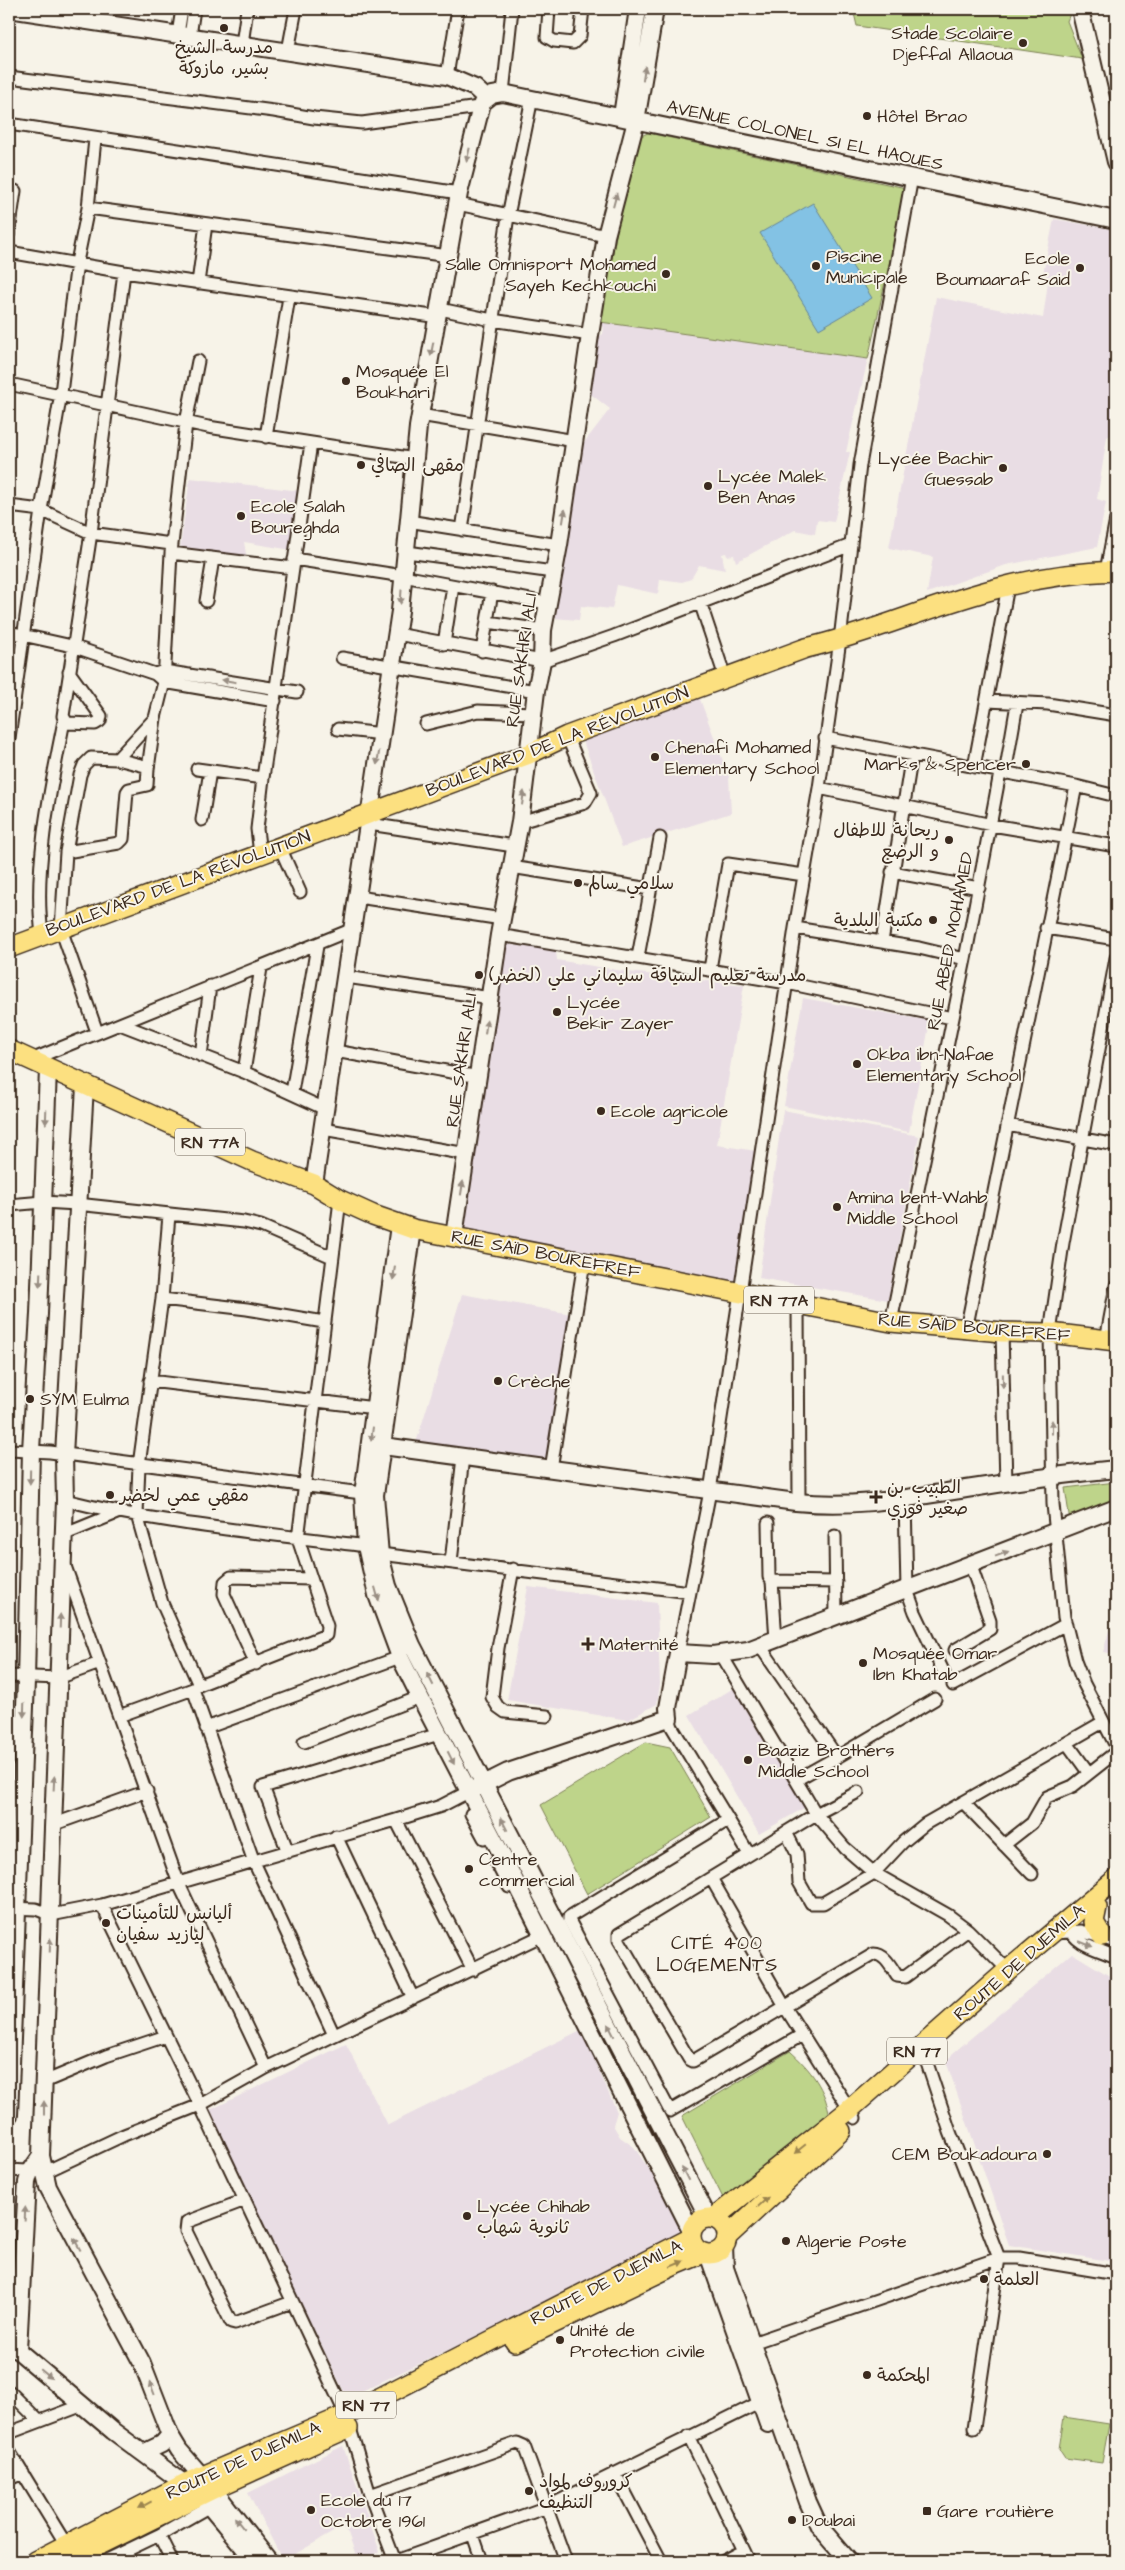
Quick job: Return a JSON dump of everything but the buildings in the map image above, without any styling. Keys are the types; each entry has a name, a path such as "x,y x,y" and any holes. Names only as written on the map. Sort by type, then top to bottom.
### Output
{"main road":[{"path":"9,9 447,76 475,88 483,103 458,199 440,313 420,414 397,634 314,1184"},
{"path":"629,119 638,9"},
{"path":"629,119 655,9"},
{"path":"1080,9 1116,162"},
{"name":"AVENUE COLONEL SI EL HAOUES","path":"483,103 504,93 532,98 1116,220"},
{"name":"RUE SAKHRI ALI","path":"454,1236 468,1154 499,935 514,846 520,822 536,691 542,661 543,630 547,603 559,545 606,236 629,119"},
{"name":"BOULEVARD DE LA RÉVOLUTION","path":"9,948 42,934 61,929 260,854 279,845 369,818 529,754 567,736 806,648 840,640 1008,586 1111,571"},
{"name":"RUE SAÏD BOUREFREF","path":"9,1050 252,1161 314,1184 340,1200 406,1227 891,1322 966,1330 1050,1333 1111,1340"},
{"path":"9,2115 12,1908 26,1677 31,1450 39,1314 48,1069"},
{"path":"85,1086 64,1455 65,1500 52,1825 51,1915 39,2167 56,2205 142,2363 170,2435 202,2490 255,2561"},
{"path":"406,1227 375,1408 369,1494 376,1595 400,1658 543,1935 697,2249 716,2247"},
{"path":"369,1494 383,1446 406,1227"},
{"path":"383,1446 799,1503 865,1505 1052,1476 1116,1469"},
{"path":"468,1792 508,1772 668,1718 668,1708 678,1653 721,1654 760,1646 971,1566 1116,1508"},
{"path":"373,1550 399,1615 484,1784 711,2218 724,2224 716,2247 765,2399 806,2523 834,2561"},
{"name":"ROUTE DE DJEMILA","path":"716,2247 852,2114 1063,1929 1116,1878"},
{"name":"ROUTE DE DJEMILA","path":"922,2054 1008,1970 1116,1892"},
{"path":"1097,1907 1094,1922 1109,1939"},
{"name":"ROUTE DE DJEMILA","path":"711,2218 852,2114"},
{"path":"39,2167 26,2187 13,2347 143,2453 202,2490 269,2561"},
{"path":"691,2235 698,2222 711,2218"},
{"name":"ROUTE DE DJEMILA","path":"348,2421 691,2235"},
{"path":"716,2247 752,2344 765,2399 811,2509 820,2526 849,2561"},
{"path":"35,2561 67,2554 413,2392 716,2247"},
{"path":"143,2453 162,2444 170,2435"}],"street":[{"path":"182,9 184,35"},
{"path":"184,35 194,9"},
{"path":"242,44 247,9"},
{"path":"288,51 296,9"},
{"path":"447,76 458,9"},
{"path":"504,93 512,9"},
{"path":"549,9 547,36 554,41 573,43 580,36 583,9"},
{"path":"9,77 362,123 483,103"},
{"path":"462,530 508,216 532,98"},
{"path":"9,124 458,199 508,216 606,236"},
{"path":"9,738 41,510 61,393 77,262 88,208 95,139"},
{"path":"678,1653 710,1491 795,928 819,788 840,640 860,465 912,177"},
{"path":"9,233 15,191"},
{"path":"88,208 449,256"},
{"path":"198,283 206,224"},
{"path":"9,252 198,283 289,296 440,313 590,335"},
{"path":"42,934 38,908 53,773 64,721 72,646 91,532 105,406 124,272"},
{"path":"266,437 289,296"},
{"path":"66,852 119,843 124,839 127,792 129,789 147,785 161,676 171,548 186,423 198,360"},
{"path":"9,384 61,393 105,406 186,423 415,459"},
{"path":"420,414 476,426 575,441"},
{"path":"260,854 257,829 263,778 312,443"},
{"path":"9,506 41,510 91,532 171,548 213,559 294,563 403,576 547,603"},
{"path":"1111,571 1116,519"},
{"path":"408,521 559,545"},
{"path":"397,634 542,661 614,636 851,545"},
{"path":"407,552 553,572"},
{"path":"206,602 213,559"},
{"path":"444,644 453,586"},
{"path":"974,767 1008,586"},
{"path":"482,651 492,592"},
{"path":"700,602 725,677"},
{"path":"488,622 543,630"},
{"path":"9,632 72,646 161,676 275,701"},
{"path":"342,658 391,668 536,691"},
{"path":"64,721 95,724 100,721 101,716 69,672"},
{"path":"161,676 277,688 297,692"},
{"path":"987,701 1017,704 1048,704 1116,715"},
{"name":"RUE ABED MOHAMED","path":"891,1322 1017,704"},
{"path":"426,724 478,711 533,713"},
{"path":"117,759 155,718"},
{"path":"338,729 382,734"},
{"path":"520,822 586,803 591,793 567,736"},
{"path":"825,738 912,754 1003,774 1076,786 1116,796"},
{"path":"882,942 912,754"},
{"path":"97,1032 61,929 66,852 80,775 84,765 91,758 117,759 148,768"},
{"path":"197,769 263,778"},
{"path":"202,820 210,771"},
{"path":"966,1330 1076,786"},
{"path":"819,788 992,825 1116,846"},
{"path":"369,818 514,846"},
{"path":"638,957 660,838"},
{"path":"279,845 300,892"},
{"path":"710,969 728,864 804,876"},
{"path":"511,867 650,889"},
{"path":"892,872 979,888"},
{"path":"358,897 502,919"},
{"path":"795,928 882,942 965,959"},
{"path":"1046,928 1116,939"},
{"path":"31,1060 210,986 261,968 353,930"},
{"path":"499,935 787,983 952,1018"},
{"path":"292,1092 317,946"},
{"path":"1116,958 1082,1138 1050,1333 1052,1476 1060,1585 1066,1624 1084,1684 1116,1746"},
{"path":"244,1072 261,968"},
{"path":"346,977 491,998"},
{"path":"201,1056 210,986"},
{"path":"120,1024 244,1072 292,1092 325,1109"},
{"path":"334,1051 479,1077"},
{"path":"1007,1125 1116,1145"},
{"path":"323,1129 468,1154"},
{"path":"119,1716 326,1635 327,1626 298,1539 340,1200"},
{"path":"9,1205 43,1202 78,1204 229,1220 261,1226 332,1257"},
{"path":"169,1215 162,1299 139,1465 137,1515 162,1603 196,1687 206,1728 254,1862 334,2035"},
{"path":"551,1469 584,1262"},
{"path":"1111,1340 1116,1286"},
{"path":"162,1299 247,1308 324,1322"},
{"path":"798,1303 799,1503"},
{"path":"1002,1332 1006,1483"},
{"path":"150,1381 375,1408"},
{"path":"9,1450 31,1450 369,1494"},
{"path":"451,1562 463,1457"},
{"path":"904,1499 907,1590 915,1612 944,1673"},
{"path":"65,1500 117,1513 451,1562 690,1592"},
{"path":"64,1535 117,1513"},
{"path":"768,1523 769,1577 772,1581 776,1640"},
{"path":"835,1536 836,1617"},
{"path":"62,1559 179,1884 266,2068"},
{"path":"955,1650 990,1629 990,1621 971,1566"},
{"path":"513,1569 498,1648 492,1697 498,1707 505,1712 547,1716"},
{"path":"256,1664 224,1594 225,1582 231,1578 311,1579"},
{"path":"772,1581 836,1582"},
{"path":"953,1685 1066,1624"},
{"path":"760,1646 837,1757"},
{"path":"721,1654 816,1814 846,1848 874,1873 948,1915 968,1930 1008,1970"},
{"path":"206,1728 400,1658"},
{"path":"9,1676 58,1678 100,1663"},
{"path":"304,1742 420,1697"},
{"path":"796,1780 934,1698"},
{"path":"668,1718 749,1854"},
{"path":"786,1832 797,1854 799,1882 811,1903 823,1902 874,1873 903,1842 926,1824 1103,1722"},
{"path":"288,1852 263,1787 439,1734"},
{"path":"1067,1742 1088,1772"},
{"path":"1004,1845 1032,1823 1047,1797 1073,1786 1088,1772 1116,1752"},
{"path":"52,1825 147,1791"},
{"path":"12,1908 36,1909 51,1915 102,1905 396,1820 441,1806 468,1792"},
{"path":"858,1792 816,1814 619,1934 619,1940 692,2061 874,1954 879,1954 884,1958 897,1976 905,1977 968,1930"},
{"path":"963,1802 1032,1874"},
{"path":"396,1820 473,1970"},
{"path":"728,1820 569,1917 569,1920 670,2111 802,2035"},
{"path":"336,1836 413,1998"},
{"path":"711,1878 785,2008 852,2114"},
{"path":"102,1905 200,2104 348,2421 370,2495 396,2561 547,2507 765,2399"},
{"path":"1063,1929 1081,1930 1109,1939"},
{"path":"1063,1929 1078,1941 1116,1957"},
{"path":"9,2170 39,2167 200,2104 266,2068 543,1935"},
{"path":"44,2082 106,2056 166,2036"},
{"path":"922,2054 999,2258 974,2428"},
{"path":"245,2200 187,2222 186,2231 231,2322 235,2323 292,2302"},
{"path":"752,2344 999,2258 1019,2258 1116,2274"},
{"path":"9,2391 39,2421"},
{"path":"9,2433 82,2405"},
{"path":"689,2436 746,2556 724,2561"},
{"path":"370,2495 517,2443 524,2446 566,2561"},
{"path":"9,2450 67,2554"},
{"path":"9,2480 23,2473"},
{"path":"615,2473 661,2561"},
{"path":"111,2560 160,2535 202,2490"},
{"path":"160,2535 172,2561"},
{"path":"473,2535 482,2561"}],"shaded area":[{"name":"Lycée Bachir Guessab","path":"1054,219 1116,230 1116,432 1107,437 1097,499 1106,502 1097,547 1006,565 927,593 933,557 889,548 936,297 1043,318 1048,282 1042,279"},
{"name":"Lycée Malek Ben Anas","path":"600,322 868,359 846,452 850,452 834,522 817,520 815,534 795,530 736,562 734,555 727,556 726,553 722,554 725,570 699,565 691,579 682,582 660,579 658,594 617,585 612,609 581,606 579,620 553,618 580,448 610,409 588,392 597,338 603,334 604,327"},
{"name":"Ecole Salah Boureghda","path":"190,478 300,491 292,550 244,542 247,560 180,548"},
{"name":"Chenafi Mohamed Elementary School","path":"698,694 729,777 731,813 622,847 581,736"},
{"name":"Ecole agricole","path":"503,944 556,951 557,960 629,972 744,985 717,1145 756,1151 734,1288 461,1233"},
{"name":"Okba ibn-Nafae Elementary School","path":"803,998 930,1021 909,1132 784,1106"},
{"name":"Amina bent-Wahb Middle School","path":"783,1110 919,1136 888,1300 759,1278"},
{"name":"Crèche","path":"462,1294 571,1314 548,1462 416,1443"},
{"name":"Maternité","path":"528,1587 657,1603 660,1684 657,1704 628,1720 507,1700"},
{"path":"1116,1624 1116,1654 1103,1652 1109,1631"},
{"name":"Baaziz Brothers Middle School","path":"737,1686 809,1805 759,1834 689,1715"},
{"name":"CEM Boukadoura","path":"1072,1953 1116,1980 1116,2262 1009,2245 947,2064 952,2054"},
{"name":"Lycée Chihab ثانوية شهاب","path":"581,2030 617,2112 613,2125 620,2137 634,2147 668,2198 683,2234 677,2241 347,2398 208,2111 346,2044 388,2125"},
{"name":"Ecole du 17 Octobre 1961","path":"343,2446 380,2552 358,2561 348,2533 342,2527 283,2561 248,2493"}],"green space":[{"name":"Stade Scolaire Djeffal Allaoua","path":"853,9 1072,9 1067,21 1082,59 857,26"},
{"path":"648,133 906,188 868,359 600,322 633,143 636,138"},
{"path":"1116,1482 1116,1502 1070,1521 1065,1488"},
{"path":"646,1742 670,1747 711,1817 587,1894 541,1805"},
{"path":"790,2051 811,2073 821,2088 830,2117 745,2191 723,2198 682,2116"},
{"path":"1064,2417 1109,2424 1102,2463 1065,2458 1059,2449"},
{"path":"1116,2425 1116,2464 1109,2463"}],"water":[{"name":"Piscine Municipale","path":"813,203 872,298 819,329 760,233"}],"place":[{"name":"مدرسة الشيخ بشير، مازوكة","path":"224,28"},
{"name":"Stade Scolaire Djeffal Allaoua","path":"1023,43"},
{"name":"Hôtel Brao","path":"867,116"},
{"name":"Piscine Municipale","path":"816,266"},
{"name":"Ecole Boumaaraf Said","path":"1080,268"},
{"name":"Salle Omnisport Mohamed Sayeh Kechkouchi","path":"666,274"},
{"name":"Mosquée El Boukhari","path":"346,381"},
{"name":"مقهى الصافي","path":"361,465"},
{"name":"Lycée Bachir Guessab","path":"1003,468"},
{"name":"Lycée Malek Ben Anas","path":"708,486"},
{"name":"Ecole Salah Boureghda","path":"241,516"},
{"name":"Chenafi Mohamed Elementary School","path":"655,757"},
{"name":"Marks & Spencer","path":"1026,764"},
{"name":"ريحانة للاطفال و الرضع","path":"949,840"},
{"name":"سلامي سالم","path":"578,883"},
{"name":"مكتبة البلدية","path":"933,920"},
{"name":"مدرسة تعليم السياقة سليماني علي (لخضر)","path":"479,975"},
{"name":"Lycée Bekir Zayer","path":"557,1012"},
{"name":"Okba ibn-Nafae Elementary School","path":"857,1064"},
{"name":"Ecole agricole","path":"601,1111"},
{"name":"Amina bent-Wahb Middle School","path":"837,1207"},
{"name":"Crèche","path":"498,1381"},
{"name":"SYM Eulma","path":"30,1399"},
{"name":"مقهي عمي لخضر","path":"110,1495"},
{"name":"الطبيب بن صغير فوزي","path":"876,1497"},
{"name":"Maternité","path":"588,1644"},
{"name":"Mosquée Omar Ibn Khatab","path":"863,1663"},
{"name":"Baaziz Brothers Middle School","path":"748,1760"},
{"name":"Centre commercial","path":"469,1869"},
{"name":"أليانس للتأمينات ليازيد سفيان","path":"106,1923"},
{"name":"CEM Boukadoura","path":"1047,2154"},
{"name":"Lycée Chihab ثانوية شهاب","path":"467,2216"},
{"name":"Algerie Poste","path":"786,2241"},
{"name":"العلمة","path":"984,2279"},
{"name":"Unité de Protection civile","path":"560,2340"},
{"name":"المحكمة","path":"867,2375"},
{"name":"كروروف لمواد التنظيف","path":"529,2491"},
{"name":"Ecole du 17 Octobre 1961","path":"311,2510"},
{"name":"Gare routière","path":"927,2511"},
{"name":"Doubai","path":"792,2520"}],"district":[{"name":"CITÉ 400 LOGEMENTS","path":"717,1953"}]}
